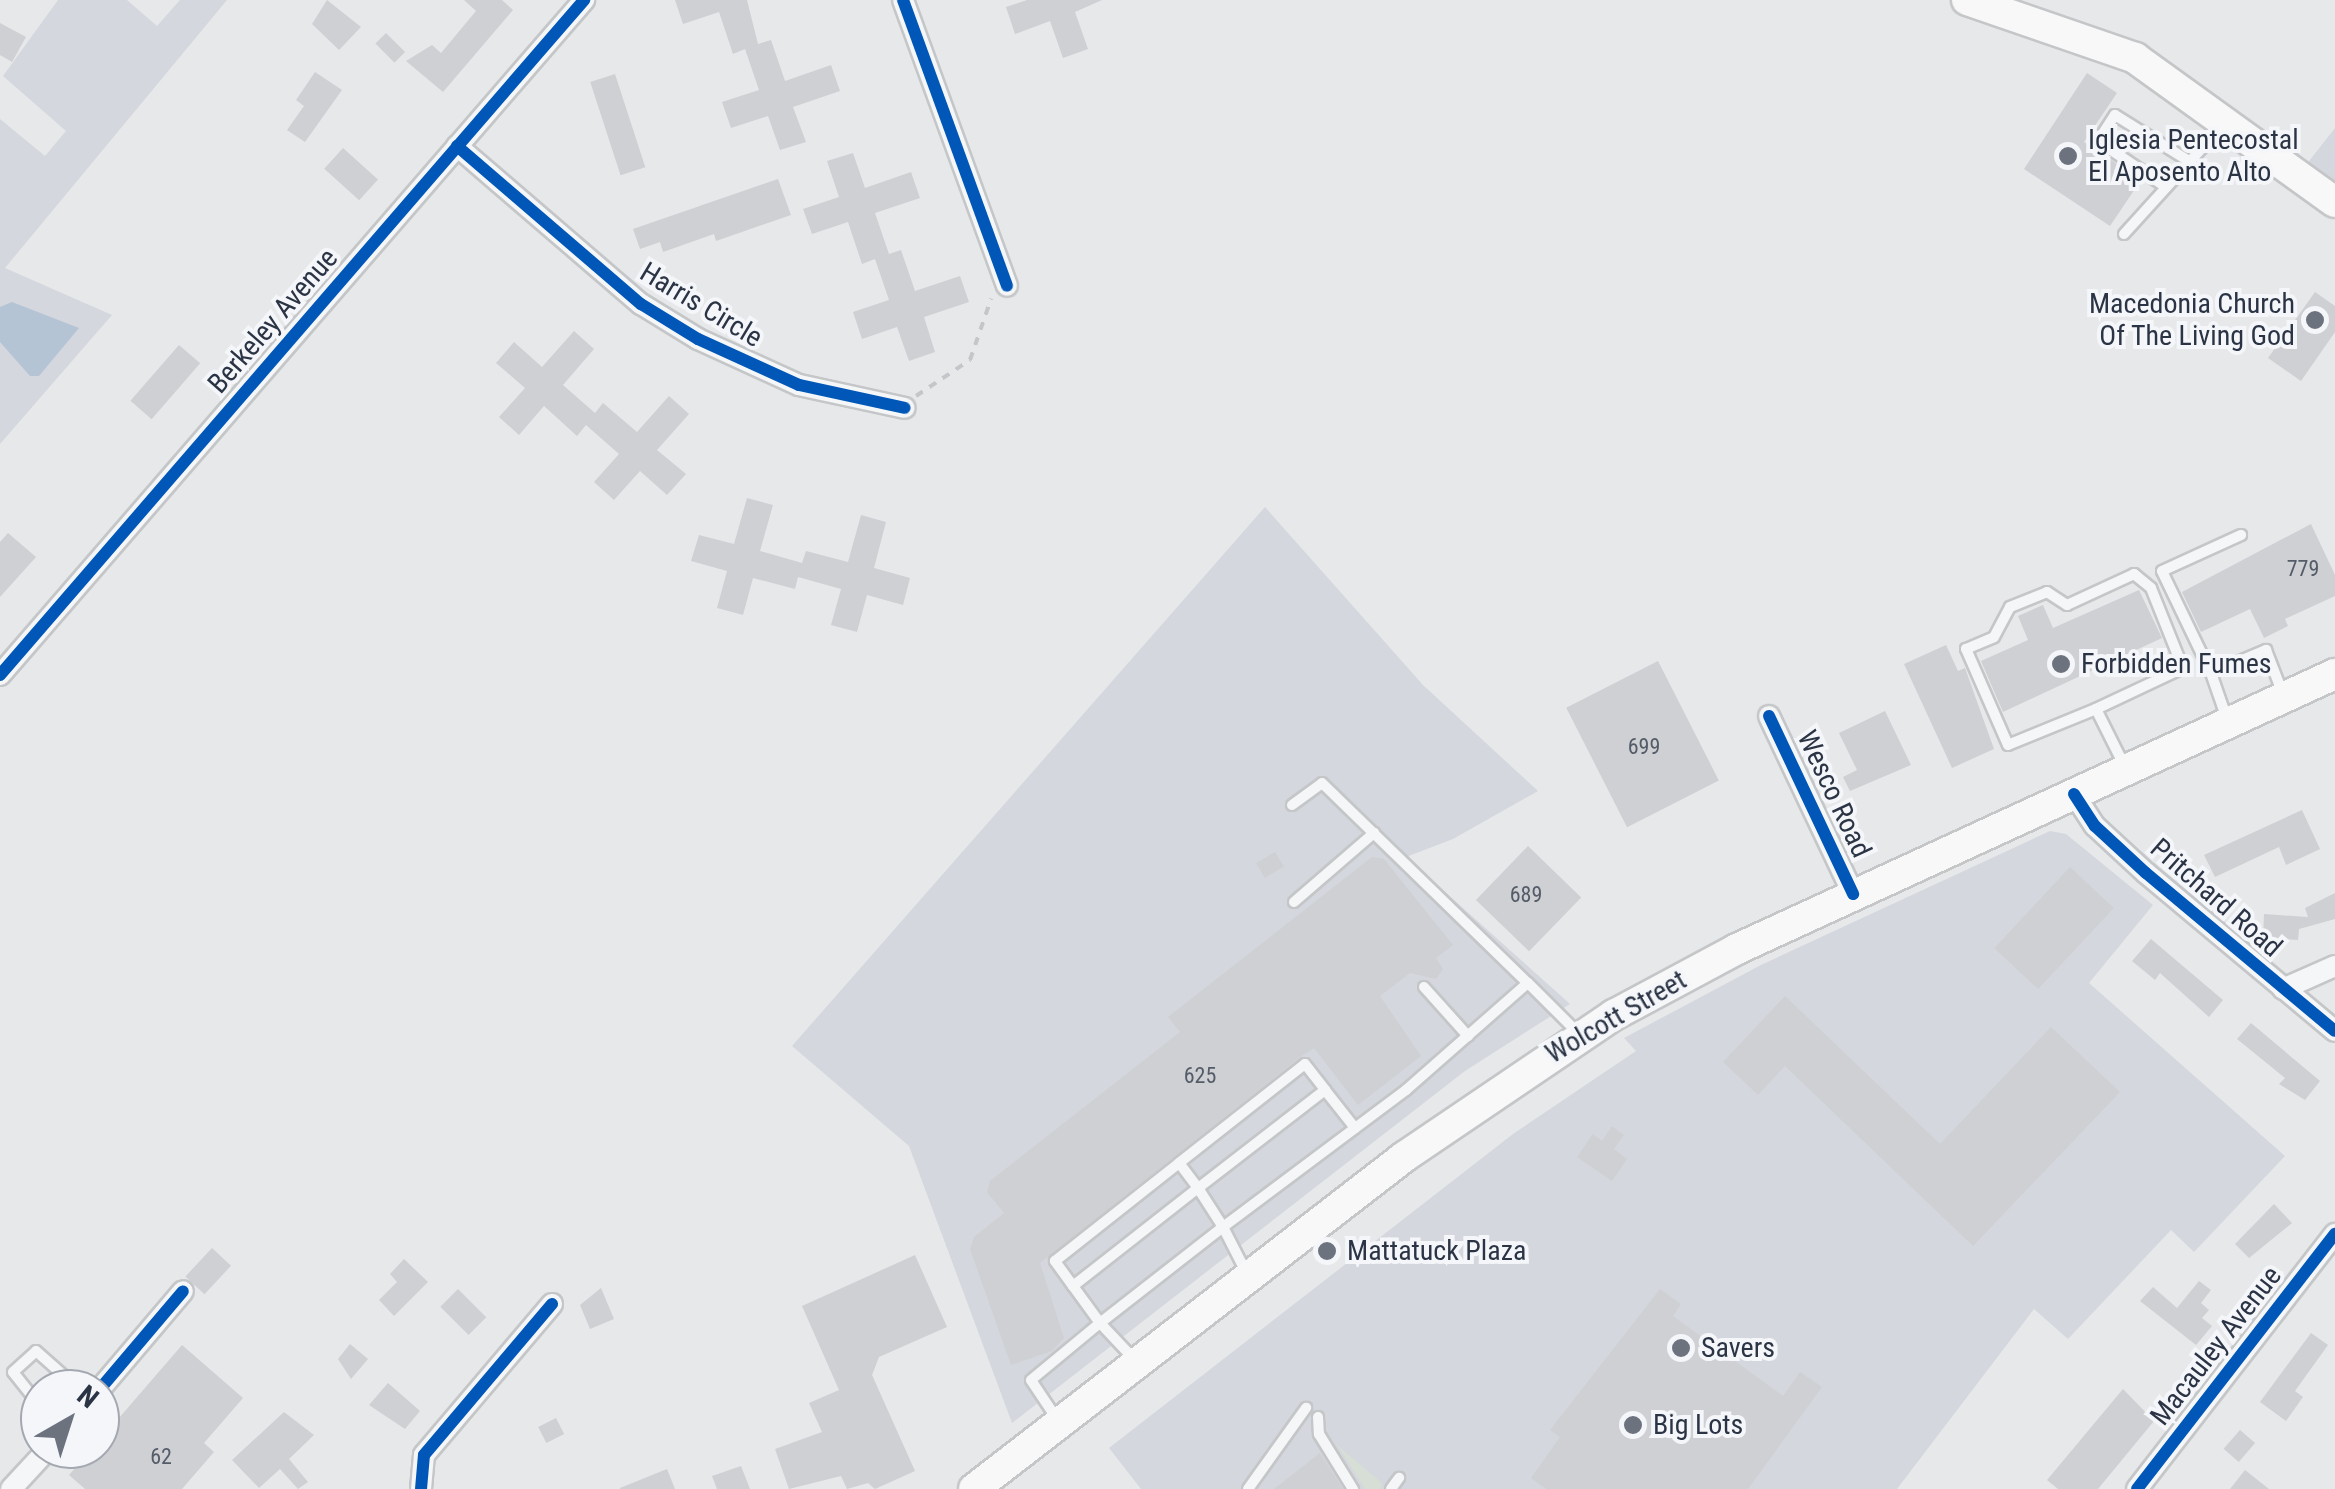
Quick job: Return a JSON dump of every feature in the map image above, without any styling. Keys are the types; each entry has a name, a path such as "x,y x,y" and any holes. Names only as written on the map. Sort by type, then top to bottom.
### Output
{"main road":[{"path":"1967,0 2116,48 2335,202"},
{"name":"Wolcott Street","path":"974,1489 1480,1101 1580,1036 1681,977 1853,894 2335,674"}],"street":[{"name":"Berkeley Avenue","path":"0,675 584,0"},
{"path":"903,0 1006,286"},
{"name":"Harris Circle","path":"457,146 640,304 698,338 799,385 905,408"},
{"name":"Wesco Road","path":"1769,716 1853,894"},
{"name":"Pritchard Road","path":"2074,794 2095,826 2335,1031"},
{"path":"2283,989 2335,966"},
{"name":"Macauley Avenue","path":"2137,1489 2335,1234"},
{"path":"117,1369 183,1291"},
{"path":"421,1489 424,1455 552,1304"},
{"path":"10,1489 29,1469"}],"lane":[{"path":"2166,187 2098,141 2114,115 2189,162"},
{"path":"2124,234 2225,122"},
{"path":"2229,722 2211,673 2162,571 2241,535"},
{"path":"2134,574 2151,588 2183,668 2096,709 2008,745 1966,649 1994,637 2010,607 2047,592 2068,605 2134,574"},
{"path":"2211,673 2266,650 2285,697"},
{"path":"2096,709 2126,770"},
{"path":"1292,805 1322,783 1580,1036"},
{"path":"1294,902 1374,833"},
{"path":"1060,1424 1031,1380 1354,1128 1528,984"},
{"path":"1424,987 1468,1036"},
{"path":"1138,1364 1100,1323 1055,1261 1305,1064 1354,1128"},
{"path":"1072,1286 1326,1090"},
{"path":"1179,1163 1223,1227 1248,1279"},
{"path":"20,1382 12,1372 36,1351 57,1369"},
{"path":"1248,1489 1306,1408"},
{"path":"1318,1417 1326,1448 1353,1489"},
{"path":"1391,1489 1399,1478"}],"path":[{"path":"905,408 921,390 970,360 990,300 1006,286"}],"shaded area":[{"path":"58,0 127,0 157,26 180,0 227,0 5,268 112,315 0,444 0,119 45,156 66,131 3,76"},
{"path":"2335,128 2335,182 2306,165"},
{"path":"1265,507 1423,685 1538,791 1453,839 1406,857 1570,1004 1465,1071 1012,1423 909,1146 792,1046"},
{"name":"Mattatuck Plaza","path":"2050,831 2066,834 2153,905 2089,983 2285,1156 2194,1252 2171,1230 2068,1339 2034,1309 1897,1489 1141,1489 1109,1448 1513,1134 1636,1051 1624,1038 1761,965"},
{"path":"1337,1445 1381,1482 1382,1489 1365,1489"}],"water":[{"path":"12,302 79,328 39,376 30,376 0,342 0,307"}],"building":[{"path":"327,0 361,27 339,50 312,24"},
{"path":"464,0 502,0 513,10 443,92 406,61 432,45 441,53 476,11"},
{"path":"675,0 747,0 758,44 771,40 785,81 831,65 840,91 793,107 806,142 780,150 768,116 731,128 722,102 759,90 745,49 733,54 719,12 683,24"},
{"path":"1027,0 1102,0 1075,12 1088,49 1063,58 1050,21 1015,34 1006,7"},
{"path":"0,23 26,37 12,62 0,55"},
{"path":"386,33 405,52 394,63 375,44"},
{"path":"315,72 342,90 305,142 287,130 304,106 296,100"},
{"name":"Iglesia Pentecostal El Aposento Alto","path":"2087,73 2117,93 2084,142 2141,180 2110,226 2024,169"},
{"path":"615,74 645,167 621,175 590,82"},
{"path":"343,148 378,179 359,200 324,169"},
{"path":"853,153 865,188 911,172 920,198 875,213 889,254 901,250 915,291 960,276 969,302 924,317 935,352 909,361 897,327 862,339 853,312 889,300 875,259 862,264 848,222 812,234 803,209 839,197 827,161"},
{"path":"778,179 791,215 716,241 714,234 663,252 660,242 640,249 633,229"},
{"name":"Macedonia Church Of The Living God","path":"2315,292 2335,306 2335,332 2301,381 2268,358"},
{"path":"574,331 594,349 563,385 595,413 603,403 637,432 669,396 689,414 657,450 686,474 667,495 640,471 614,500 594,482 619,454 586,425 577,436 544,406 519,435 499,417 525,388 496,363 514,342 542,367"},
{"path":"179,345 200,363 152,419 130,401"},
{"path":"747,498 773,505 760,551 802,563 806,551 848,562 861,515 886,522 874,568 910,578 903,605 867,595 857,632 831,625 841,589 798,577 795,589 753,578 743,615 717,608 727,571 691,561 699,535 734,544"},
{"path":"2311,524 2335,575 2335,596 2285,619 2288,626 2264,638 2250,609 2201,632 2182,592"},
{"path":"8,533 36,557 0,597 0,542"},
{"path":"2139,590 2162,638 2003,712 1981,661 2028,640 2018,616 2043,605 2053,628"},
{"path":"1946,645 1958,671 1965,668 1994,749 1952,768 1904,664"},
{"path":"1658,661 1719,780 1627,827 1566,708"},
{"path":"1885,711 1911,765 1850,791 1843,777 1857,770 1839,733"},
{"path":"2302,810 2320,849 2286,865 2279,847 2215,877 2204,855"},
{"path":"1528,846 1581,897 1529,951 1476,900"},
{"path":"1275,852 1284,867 1265,878 1256,863"},
{"path":"1372,857 1384,859 1453,945 1436,958 1443,969 1436,979 1410,973 1380,996 1421,1056 1358,1105 1314,1048 1300,1057 1040,1263 1064,1338 1052,1351 1011,1365 970,1249 974,1237 1004,1213 987,1192 990,1181 1180,1032 1168,1017"},
{"path":"2070,867 2114,908 2038,989 1994,948"},
{"path":"2335,893 2335,919 2299,929 2298,940 2263,938 2264,914 2308,917 2305,908"},
{"path":"2151,939 2223,1000 2209,1017 2160,973 2155,980 2132,961"},
{"path":"1785,996 1940,1144 2051,1027 2120,1092 1973,1246 1785,1066 1758,1095 1723,1062"},
{"path":"2251,1023 2320,1081 2305,1100 2279,1084 2285,1078 2237,1039"},
{"path":"1612,1126 1624,1135 1614,1149 1627,1159 1612,1181 1577,1157 1593,1134 1602,1141"},
{"path":"2274,1204 2292,1223 2249,1258 2235,1244"},
{"path":"212,1248 231,1266 204,1294 185,1277"},
{"path":"915,1255 947,1327 879,1357 872,1375 915,1471 875,1489 868,1483 847,1489 841,1476 789,1489 775,1449 822,1432 809,1403 839,1390 802,1306"},
{"path":"404,1259 428,1282 394,1316 379,1300 397,1282 390,1274"},
{"path":"2199,1281 2211,1290 2201,1303 2209,1310 2202,1318 2212,1326 2196,1345 2140,1301 2153,1287 2177,1308"},
{"path":"601,1288 614,1319 590,1329 580,1305"},
{"path":"458,1289 486,1317 469,1335 440,1307"},
{"path":"1660,1289 1681,1304 1673,1316 1783,1396 1800,1372 1822,1387 1748,1489 1546,1489 1531,1478 1560,1437 1550,1430"},
{"path":"2311,1333 2328,1345 2295,1391 2303,1397 2286,1421 2260,1402"},
{"path":"350,1344 368,1359 351,1379 338,1359"},
{"path":"182,1345 243,1398 204,1443 214,1452 182,1489 85,1489 69,1475 74,1469 120,1469 120,1417"},
{"path":"388,1383 420,1411 405,1429 369,1405"},
{"path":"2123,1389 2154,1421 2098,1489 2058,1489 2047,1480"},
{"path":"284,1412 314,1435 289,1459 308,1482 298,1489 280,1469 259,1488 232,1460"},
{"path":"556,1418 564,1434 546,1443 538,1427"},
{"path":"2240,1430 2255,1443 2239,1462 2224,1449"},
{"path":"1320,1453 1343,1489 1274,1489"},
{"path":"741,1466 750,1489 717,1489 712,1476"},
{"path":"667,1469 675,1489 620,1489 620,1488"},
{"path":"2245,1470 2269,1489 2230,1489"}],"cycle path":[{"path":"0,675 584,0"},
{"path":"903,0 1007,286"},
{"path":"457,146 641,304 698,339 799,385 905,408"},
{"path":"1769,716 1853,894"},
{"path":"2074,794 2095,826 2146,873 2335,1031"},
{"path":"2137,1489 2335,1234"},
{"path":"117,1369 183,1291"},
{"path":"421,1489 424,1455 552,1304"}],"place":[{"name":"Iglesia Pentecostal El Aposento Alto","path":"2068,156"},
{"name":"Macedonia Church Of The Living God","path":"2315,320"},
{"name":"Forbidden Fumes","path":"2061,664"},
{"name":"Mattatuck Plaza","path":"1327,1251"},
{"name":"Savers","path":"1681,1348"},
{"name":"Big Lots","path":"1633,1425"}]}
